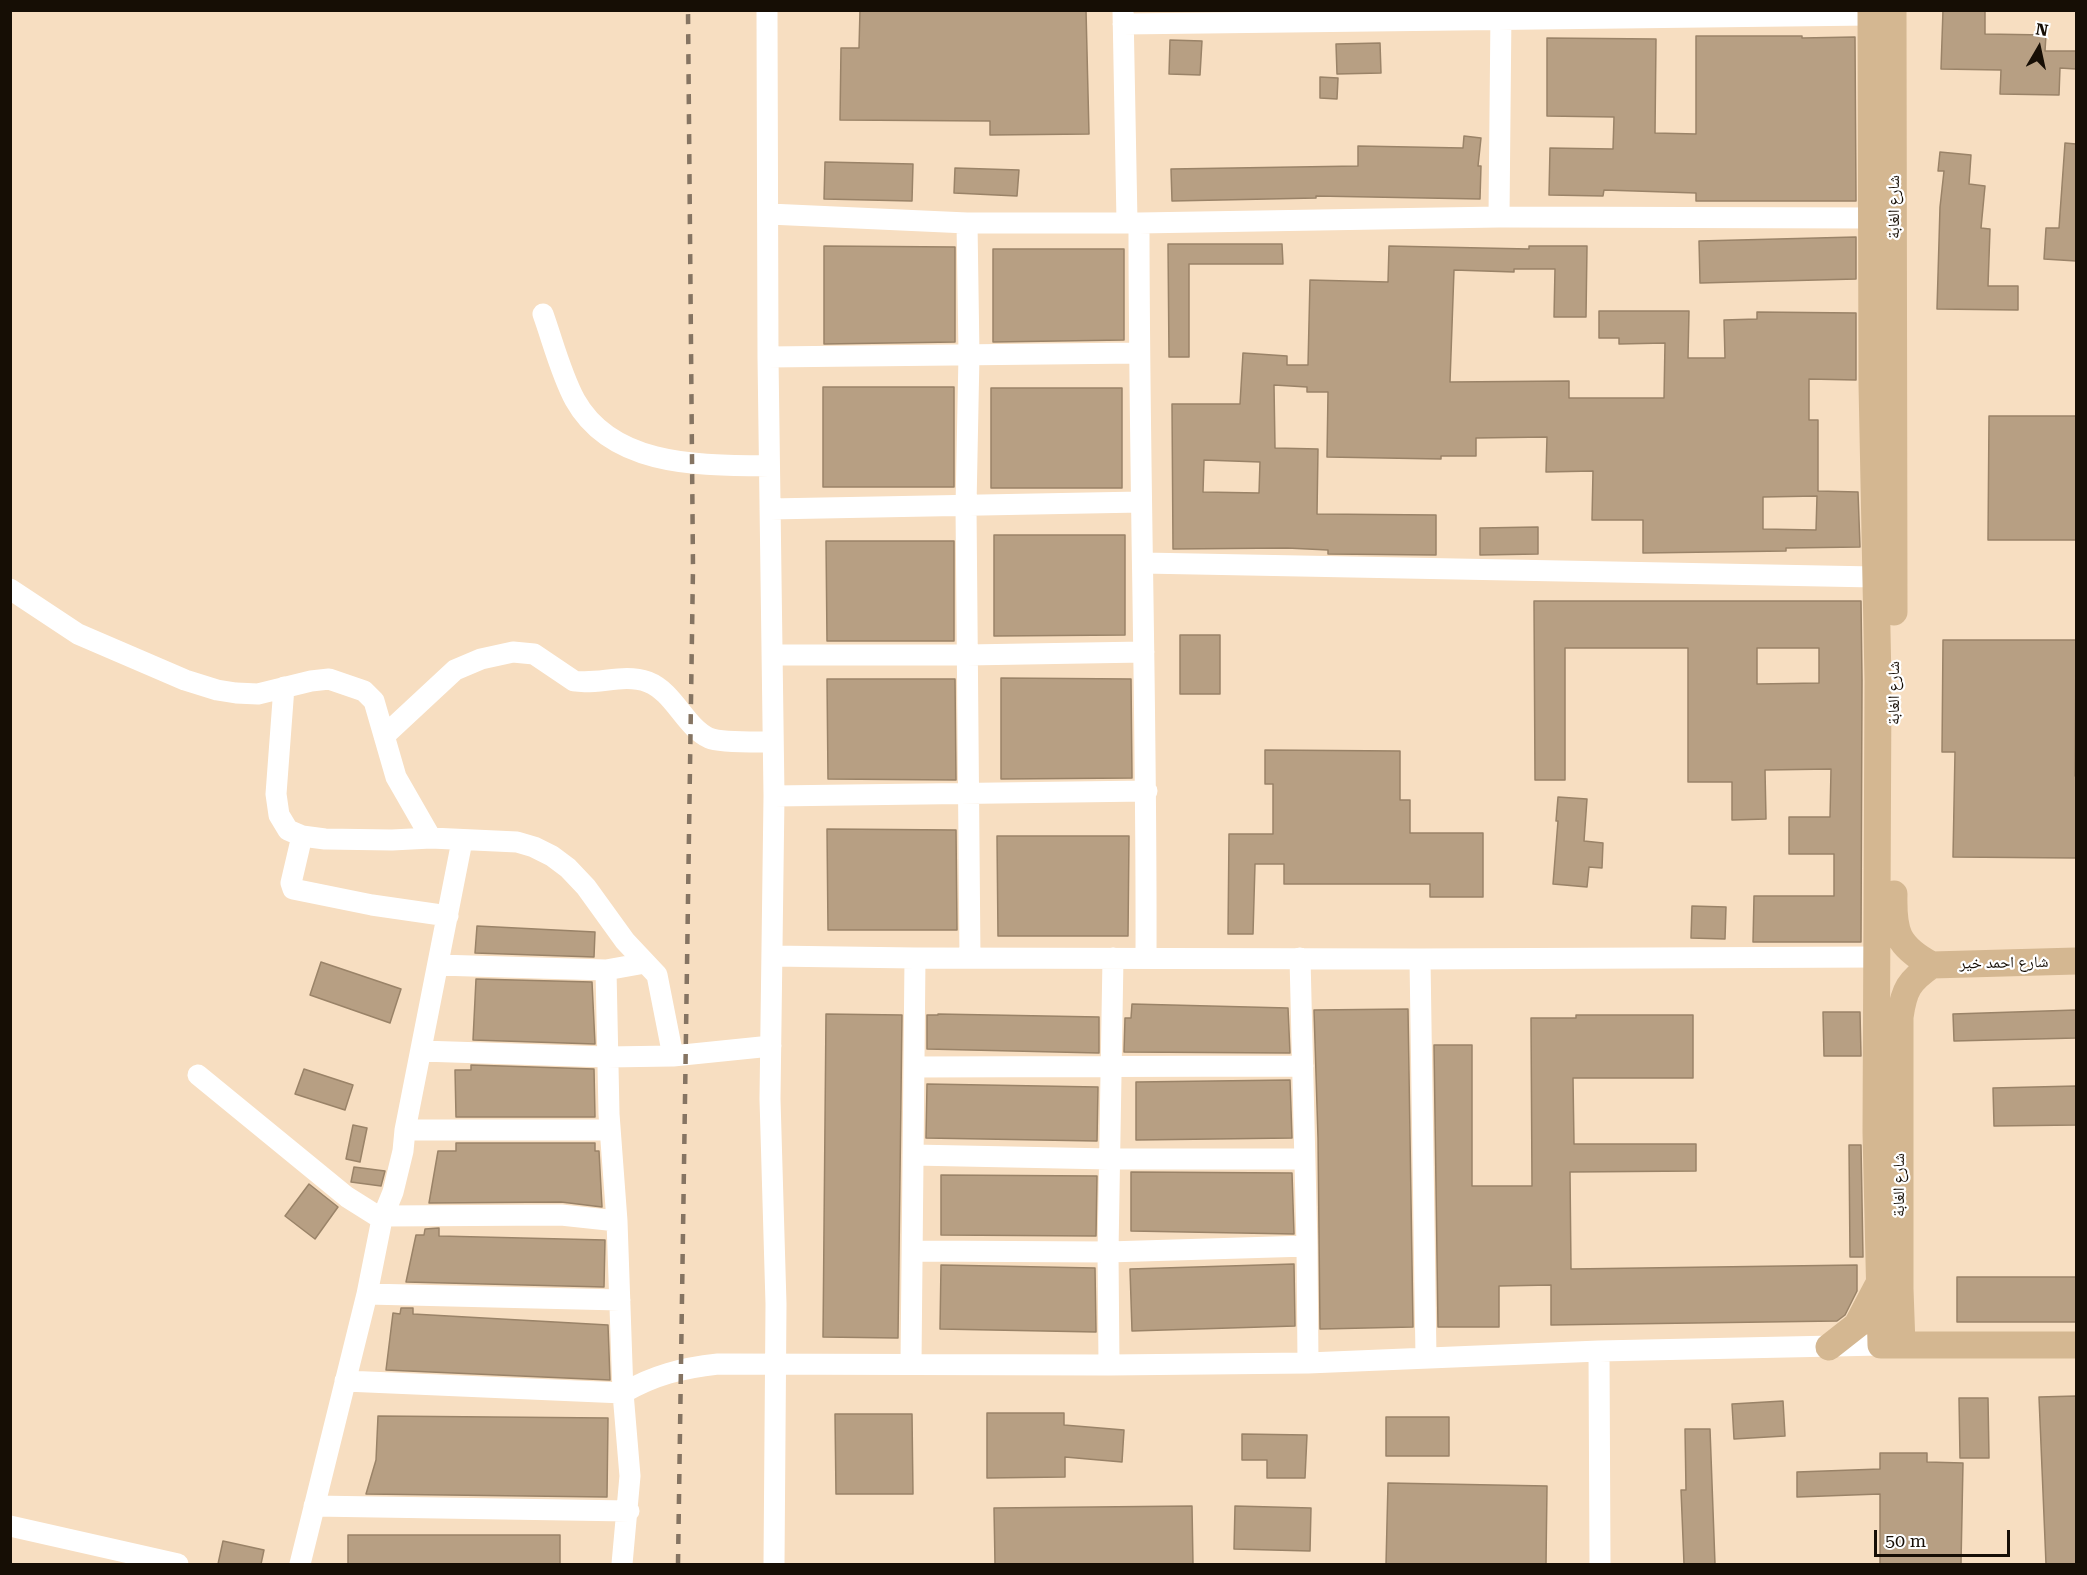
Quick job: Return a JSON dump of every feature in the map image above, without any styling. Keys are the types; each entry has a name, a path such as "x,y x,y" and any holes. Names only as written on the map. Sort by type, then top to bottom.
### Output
{"main road":[{"name":"شارع الغابة","path":"1879,12 1872,218 1872,384 1878,681 1877,957 1900,1288 1891,1345"},
{"name":"شارع الغابة","path":"1879,12 1895,840 1893,910 1894,926 1900,940 1916,956 1932,965 1910,982 1902,1002 1900,1017 1888,1132 1879,1283 1891,1345"},
{"name":"شارع احمد خير","path":"1932,965 2076,961"},
{"path":"1829,1347 1857,1325 1879,1283"},
{"path":"1891,1345 2076,1345"}],"street":[{"path":"767,10 768,357 774,796 770,1109 776,1304 774,1564"},
{"path":"1146,958 1147,791 1139,353 1123,17 1879,12"},
{"path":"1499,217 1501,14"},
{"path":"769,214 967,223 1499,217 1872,218"},
{"path":"967,223 969,355 966,506 970,958"},
{"path":"543,314 575,399 584,413 608,437 624,447 653,457 680,462 770,466"},
{"path":"768,357 1139,353"},
{"path":"770,509 1142,502"},
{"path":"1143,562 1875,576"},
{"path":"10,589 78,634 185,680 217,690 258,694 329,679 364,691 374,701 396,777 431,838"},
{"path":"384,736 455,670 481,659 513,652 534,654 574,681 625,678 650,683 663,691 700,732 711,739 773,742"},
{"path":"772,655 1144,652"},
{"path":"284,687 276,794 279,814 288,830 302,836 517,842 552,856 568,868 586,887 625,941 659,978 673,1056"},
{"path":"774,796 1147,791"},
{"path":"302,836 291,883 293,889 448,916"},
{"path":"300,1564 367,1294 383,1218 393,1192 403,1151 405,1130 462,841"},
{"path":"772,956 1420,959 1877,957"},
{"path":"911,1363 915,958"},
{"path":"1109,1365 1108,1252 1113,958"},
{"path":"1300,958 1308,1246 1308,1363"},
{"path":"1420,959 1426,1358"},
{"path":"438,965 606,970 645,963"},
{"path":"606,970 610,1130 617,1221 623,1393 630,1476 629,1510 622,1564"},
{"path":"421,1051 607,1057 673,1056 771,1046"},
{"path":"914,1067 1303,1066"},
{"path":"198,1075 347,1197 383,1218 561,1215 617,1221"},
{"path":"405,1130 610,1130"},
{"path":"913,1155 1110,1160 1305,1159"},
{"path":"913,1251 1108,1252 1308,1246"},
{"path":"367,1294 620,1300"},
{"path":"345,1381 623,1393 651,1378 682,1368 718,1364 1308,1363 1599,1351 1891,1345"},
{"path":"1599,1351 1600,1564"},
{"path":"314,1506 629,1510"},
{"path":"10,1526 178,1564"}],"building":[{"path":"860,10 1086,10 1089,134 990,135 990,121 840,120 841,48 859,48"},
{"path":"1943,10 1985,10 1985,34 2046,35 2045,51 2076,51 2076,69 2060,68 2059,95 2000,94 2001,70 1941,69"},
{"path":"1696,36 1855,37 1856,201 1696,201 1696,193 1604,190 1603,196 1549,195 1550,148 1613,149 1614,117 1547,116 1547,38 1656,39 1655,133 1696,134"},
{"path":"1170,40 1202,41 1200,75 1169,74"},
{"path":"1380,43 1381,73 1337,74 1336,44"},
{"path":"1320,77 1338,78 1337,99 1320,98"},
{"path":"1464,136 1481,138 1478,166 1481,166 1480,199 1316,196 1316,198 1172,201 1171,169 1358,166 1358,146 1463,148"},
{"path":"2065,143 2076,144 2076,261 2044,259 2046,228 2059,228"},
{"path":"1940,152 1971,155 1969,184 1985,186 1981,228 1990,229 1988,286 2018,286 2018,310 1937,309 1940,207 1944,171 1938,171"},
{"path":"825,162 913,164 912,201 824,199"},
{"path":"955,168 1019,170 1017,196 954,193"},
{"path":"1856,237 1856,279 1700,283 1699,241"},
{"path":"1168,244 1282,244 1283,264 1189,264 1189,357 1169,357"},
{"path":"824,246 955,247 955,342 824,344"},
{"path":"1389,246 1529,249 1529,246 1587,246 1586,317 1554,317 1555,269 1514,269 1514,272 1454,270 1450,382 1569,381 1569,398 1664,398 1665,343 1619,344 1619,338 1599,338 1599,311 1689,311 1688,358 1725,358 1724,320 1757,319 1757,312 1856,313 1856,380 1809,379 1809,420 1818,420 1818,491 1858,492 1860,547 1786,548 1786,551 1643,553 1643,520 1592,520 1593,471 1546,472 1547,437 1476,438 1476,456 1441,456 1441,459 1327,457 1328,392 1307,392 1307,387 1274,385 1275,448 1318,449 1317,514 1436,515 1436,555 1328,554 1328,550 1287,548 1173,549 1172,404 1240,404 1243,353 1287,356 1287,365 1308,365 1310,280 1388,282","holes":["1204,460 1260,462 1259,493 1203,492","1817,496 1816,530 1763,529 1763,497"]},
{"path":"993,249 1124,249 1124,340 993,342"},
{"path":"823,387 954,387 954,487 823,487"},
{"path":"991,388 1122,388 1122,488 991,488"},
{"path":"1989,416 2076,416 2076,540 1988,540"},
{"path":"1538,527 1538,554 1480,555 1480,528"},
{"path":"994,535 1125,535 1125,635 994,636"},
{"path":"826,541 954,541 954,641 827,641"},
{"path":"1534,601 1861,601 1861,942 1753,942 1754,896 1834,896 1834,854 1789,854 1789,817 1830,817 1831,769 1765,770 1766,819 1732,820 1732,782 1688,782 1688,648 1565,648 1565,780 1535,780","holes":["1757,648 1819,648 1819,683 1757,684"]},
{"path":"1180,635 1220,635 1220,694 1180,694"},
{"path":"1943,640 2076,640 2076,858 1953,857 1955,752 1942,752"},
{"path":"1001,678 1131,679 1132,778 1001,779"},
{"path":"827,679 955,679 956,780 828,779"},
{"path":"1265,750 1400,751 1400,800 1410,800 1410,833 1483,833 1483,897 1430,897 1430,884 1284,884 1284,864 1255,864 1253,934 1228,934 1229,834 1273,834 1273,784 1265,784"},
{"path":"1558,797 1587,799 1584,841 1603,843 1602,868 1589,867 1587,887 1553,884"},
{"path":"827,829 956,830 957,930 828,930"},
{"path":"997,836 1129,836 1128,936 998,936"},
{"path":"1692,906 1726,907 1725,939 1691,938"},
{"path":"477,926 595,932 594,957 475,953"},
{"path":"321,962 401,989 390,1023 310,995"},
{"path":"476,979 592,982 595,1044 473,1040"},
{"path":"1132,1004 1288,1008 1290,1053 1124,1052 1125,1018 1131,1018"},
{"path":"1408,1009 1413,1327 1320,1329 1314,1010"},
{"path":"2076,1010 2076,1038 1954,1041 1953,1014"},
{"path":"1823,1012 1860,1012 1861,1056 1824,1056"},
{"path":"826,1014 902,1015 898,1338 823,1337"},
{"path":"927,1015 1099,1017 1099,1053 927,1049"},
{"path":"1576,1015 1693,1015 1693,1078 1573,1078 1574,1144 1696,1144 1696,1171 1570,1172 1571,1269 1857,1265 1857,1291 1845,1315 1837,1321 1551,1325 1551,1285 1499,1286 1499,1327 1438,1327 1434,1045 1472,1045 1472,1186 1532,1186 1531,1018 1576,1018"},
{"path":"471,1065 594,1069 595,1117 456,1117 455,1070 471,1070"},
{"path":"304,1069 353,1085 345,1110 295,1094"},
{"path":"1290,1080 1292,1138 1136,1140 1136,1082"},
{"path":"927,1084 1098,1087 1097,1141 926,1138"},
{"path":"2076,1086 2076,1125 1994,1126 1993,1088"},
{"path":"353,1125 367,1128 360,1162 346,1159"},
{"path":"456,1143 595,1143 595,1151 599,1151 602,1207 561,1202 429,1203 438,1151 456,1151"},
{"path":"1849,1145 1861,1145 1863,1257 1850,1257"},
{"path":"354,1167 385,1171 381,1186 351,1182"},
{"path":"1131,1172 1292,1173 1294,1234 1131,1231"},
{"path":"941,1175 1097,1176 1096,1236 941,1235"},
{"path":"309,1184 338,1207 315,1239 285,1216"},
{"path":"439,1228 439,1236 605,1240 604,1287 406,1282 416,1235 424,1235 425,1229"},
{"path":"1294,1264 1295,1326 1132,1331 1130,1269"},
{"path":"941,1265 1095,1268 1096,1332 940,1329"},
{"path":"1957,1277 2076,1277 2076,1322 1957,1322"},
{"path":"401,1308 413,1308 413,1314 608,1325 610,1380 386,1370 393,1313 400,1314"},
{"path":"2076,1396 2076,1564 2046,1564 2039,1397"},
{"path":"1959,1398 1988,1398 1989,1458 1960,1458"},
{"path":"1783,1401 1785,1436 1734,1439 1732,1404"},
{"path":"987,1413 1064,1413 1064,1425 1124,1430 1122,1462 1065,1457 1065,1477 987,1478"},
{"path":"835,1414 912,1414 913,1494 836,1494"},
{"path":"378,1416 608,1418 607,1497 366,1494 376,1460"},
{"path":"1386,1417 1449,1417 1449,1456 1386,1456"},
{"path":"1685,1429 1710,1429 1715,1564 1684,1564 1681,1490 1686,1490"},
{"path":"1242,1434 1307,1435 1305,1478 1267,1478 1267,1460 1242,1460"},
{"path":"1880,1453 1927,1453 1927,1462 1963,1463 1961,1564 1880,1564 1880,1494 1797,1497 1797,1472 1880,1469"},
{"path":"1388,1483 1547,1486 1546,1564 1386,1564"},
{"path":"1192,1506 1193,1564 995,1564 994,1508"},
{"path":"1235,1506 1311,1508 1310,1551 1234,1549"},
{"path":"348,1535 560,1535 560,1564 348,1564"},
{"path":"223,1541 264,1550 261,1564 218,1564"}],"railway":[{"path":"678,1564 693,568 688,10"}]}
